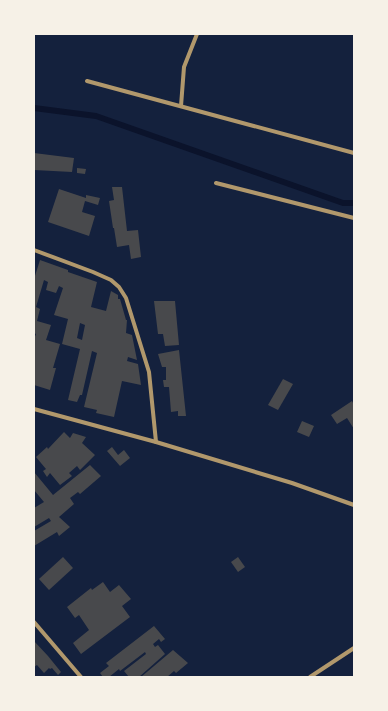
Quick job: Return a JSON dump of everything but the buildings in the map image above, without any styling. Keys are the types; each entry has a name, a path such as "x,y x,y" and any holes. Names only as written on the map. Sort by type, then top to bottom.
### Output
{"street":[{"path":"181,106 184,67 197,34"},
{"path":"87,81 354,153"},
{"path":"216,183 354,218"},
{"path":"34,250 111,280 119,287 126,298 149,372 156,442"},
{"path":"34,409 156,442 292,483 354,505"},
{"path":"34,622 81,677"},
{"path":"310,677 354,648"}],"waterway":[{"path":"34,108 96,116 343,203 354,203"}]}
